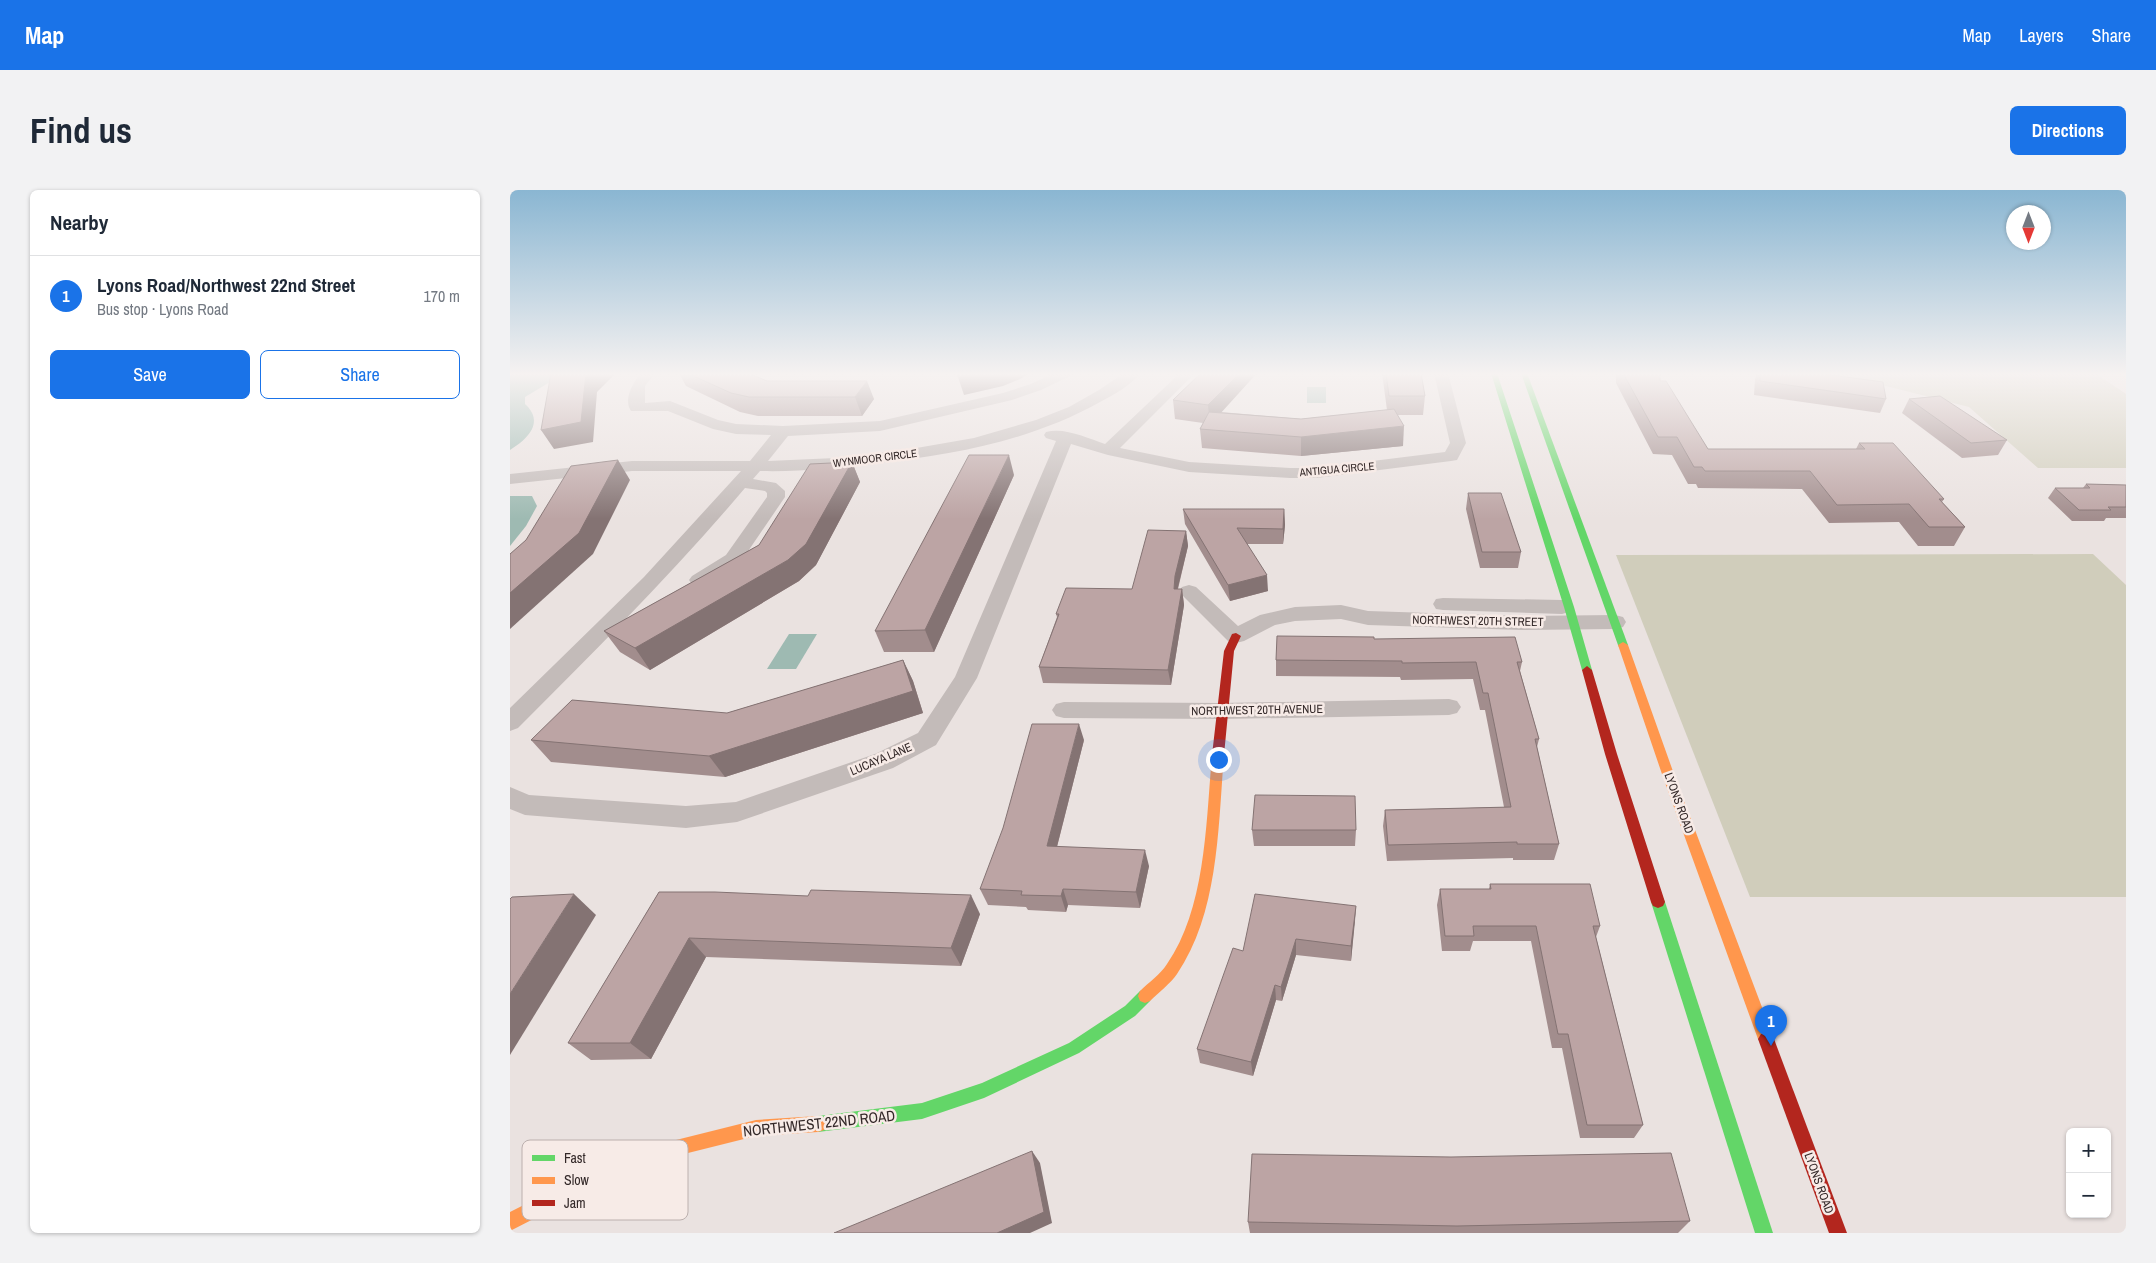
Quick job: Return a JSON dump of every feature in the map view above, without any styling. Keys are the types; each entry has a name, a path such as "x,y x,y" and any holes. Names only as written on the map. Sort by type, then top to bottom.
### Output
{"main road":[{"path":"1510,422 1571,615 1611,754 1764,1233"},
{"name":"LYONS ROAD","path":"1542,422 1669,777 1838,1233"},
{"name":"NORTHWEST 22ND ROAD","path":"688,1145 756,1128 832,1123 922,1112 984,1090 1074,1048 1130,1011 1174,967 1196,920 1206,865 1221,711 1229,651 1236,636"},
{"name":"NORTHWEST 22ND ROAD","path":"510,1222 522,1216"}],"street":[{"path":"709,422 736,429 783,431 880,426 899,422"},
{"name":"WYNMOOR CIRCLE","path":"510,469 604,457 658,453 760,459 810,465 901,456 947,449 1004,436 1030,422"},
{"name":"ANTIGUA CIRCLE","path":"1032,422 1052,435 1066,437 1108,450 1188,467 1290,473 1316,472 1451,456 1458,443 1453,422"},
{"path":"1108,450 1137,422"},
{"path":"510,722 610,624 696,535 783,431"},
{"name":"LUCAYA LANE","path":"510,798 525,805 686,817 737,812 884,760 927,738 966,678 1066,437"},
{"name":"WYNMOOR CIRCLE","path":"510,479 648,465 760,459"},
{"path":"683,588 733,558 776,497 776,491 770,487 741,482"},
{"path":"1189,590 1236,636"},
{"path":"610,624 660,600"},
{"name":"NORTHWEST 20TH STREET","path":"1236,636 1268,620 1295,614 1341,612 1368,618 1522,623 1571,615 1612,615"},
{"name":"NORTHWEST 20TH AVENUE","path":"1064,710 1221,711 1449,707"}],"shaded area":[{"path":"510,422 534,422 532,430 523,441 510,450"},
{"path":"1986,422 2126,422 2126,468 2038,468"},
{"path":"510,496 532,496 537,506 526,526 510,546"},
{"path":"2093,554 2126,585 2126,897 1750,897 1616,555"},
{"path":"789,634 817,634 796,669 767,669"}],"building":[{"path":"542,422 581,422 581,422 541,430"},
{"path":"1204,422 1401,422 1404,426 1301,437 1200,429"},
{"path":"1650,422 1691,422 1708,449 1865,449 1859,443 1893,443 1944,499 1939,499 1965,527 1929,527 1909,504 1837,505 1810,471 1705,471 1702,467 1694,467 1677,437 1658,437"},
{"path":"1941,422 1979,422 2007,440 1971,443"},
{"path":"969,455 1009,455 925,630 875,631"},
{"path":"618,460 579,533 510,593 510,554 526,540 571,466"},
{"path":"852,462 806,544 788,560 635,648 604,631 759,545 810,464"},
{"path":"2086,484 2126,485 2126,507 2108,507 2111,510 2079,510 2055,488 2090,488"},
{"path":"1468,493 1501,493 1521,552 1482,552"},
{"path":"1183,509 1284,509 1283,529 1237,528 1267,575 1228,585"},
{"path":"1148,530 1186,531 1175,576 1174,589 1182,589 1168,670 1039,667 1059,614 1056,614 1066,588 1132,589"},
{"path":"1277,636 1374,637 1374,639 1515,637 1522,662 1517,662 1539,739 1535,739 1559,844 1517,844 1517,842 1388,845 1385,810 1511,807 1488,693 1483,693 1476,662 1402,663 1402,661 1276,660"},
{"path":"903,660 913,691 709,756 531,740 572,700 727,713"},
{"path":"1032,724 1079,724 1047,846 1145,850 1136,892 1063,889 1061,896 1021,895 1022,891 980,889 1003,828"},
{"path":"1255,795 1355,796 1356,830 1252,830"},
{"path":"1490,884 1590,884 1600,926 1593,926 1643,1125 1587,1125 1568,1034 1558,1034 1536,926 1473,926 1474,936 1445,936 1440,889 1491,889"},
{"path":"811,890 971,895 951,948 689,938 630,1043 568,1043 659,892 715,892 808,896"},
{"path":"574,894 510,994 510,899 512,897"},
{"path":"1255,894 1356,906 1351,946 1296,939 1281,987 1275,985 1251,1062 1197,1049 1233,948 1243,951"},
{"path":"1032,1151 1044,1212 997,1233 834,1233"},
{"path":"1671,1153 1690,1221 1457,1226 1248,1222 1252,1154 1451,1157"}],"traffic: fast":[{"path":"1510,422 1569,607 1587,670"},
{"path":"1542,422 1623,645"},
{"path":"1658,902 1764,1233"},
{"path":"818,1124 922,1111 984,1090 1074,1048 1130,1011 1145,996"}],"traffic: slow":[{"path":"1623,645 1669,777 1766,1039"},
{"path":"1145,996 1171,970 1186,943 1196,918 1211,836 1218,755"},
{"path":"688,1145 756,1128 818,1124"},
{"path":"510,1222 522,1216"}],"traffic: jam":[{"path":"1218,755 1229,651 1236,636"},
{"path":"1587,670 1611,754 1658,902"},
{"path":"1766,1039 1838,1233"}],"place":[{"name":"Lyons Road/Northwest 22nd Street","path":"1771,1046"}]}
